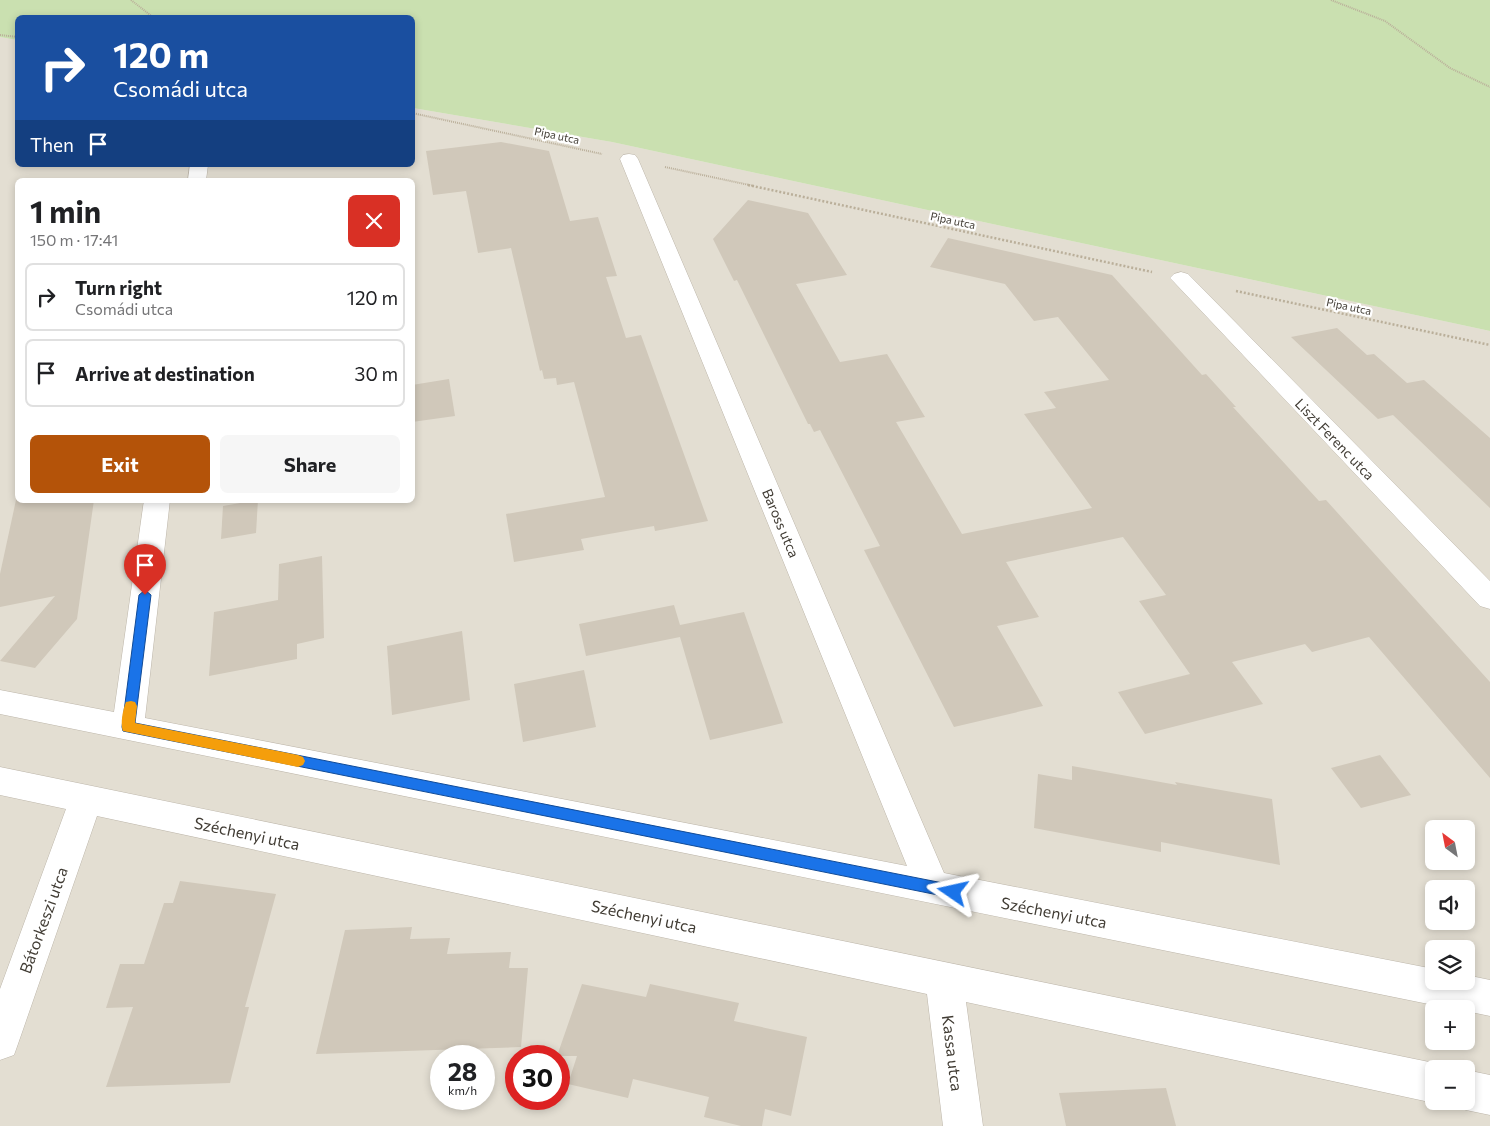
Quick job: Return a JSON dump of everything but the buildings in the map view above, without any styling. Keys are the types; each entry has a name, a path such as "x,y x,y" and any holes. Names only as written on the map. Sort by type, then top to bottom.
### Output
{"street":[{"name":"Baross utca","path":"629,159 934,888"},
{"name":"Liszt Ferenc utca","path":"1181,278 1490,599"},
{"path":"128,727 157,503"},
{"name":"Széchenyi utca","path":"0,702 1490,998"},
{"name":"Széchenyi utca","path":"0,781 1425,1081"},
{"name":"Bátorkeszi utca","path":"0,1041 86,799"},
{"name":"Kassa utca","path":"944,979 963,1126"},
{"path":"1475,1092 1490,1095"}],"path":[{"path":"131,0 150,15"},
{"path":"1331,0 1385,20 1450,68 1490,88"},
{"path":"0,35 15,37"},
{"name":"Pipa utca","path":"415,114 1490,345"}],"shaded area":[{"path":"0,37 15,40 15,167 415,167 415,108 612,142 1490,331 1490,1126 0,1126"}],"green space":[{"path":"0,0 1490,0 1490,331 612,142 415,108 415,15 15,15 15,40 0,37"}],"slow traffic":[{"path":"131,706 128,727 298,761"}],"route":[{"path":"145,595 128,727 953,892"}]}
